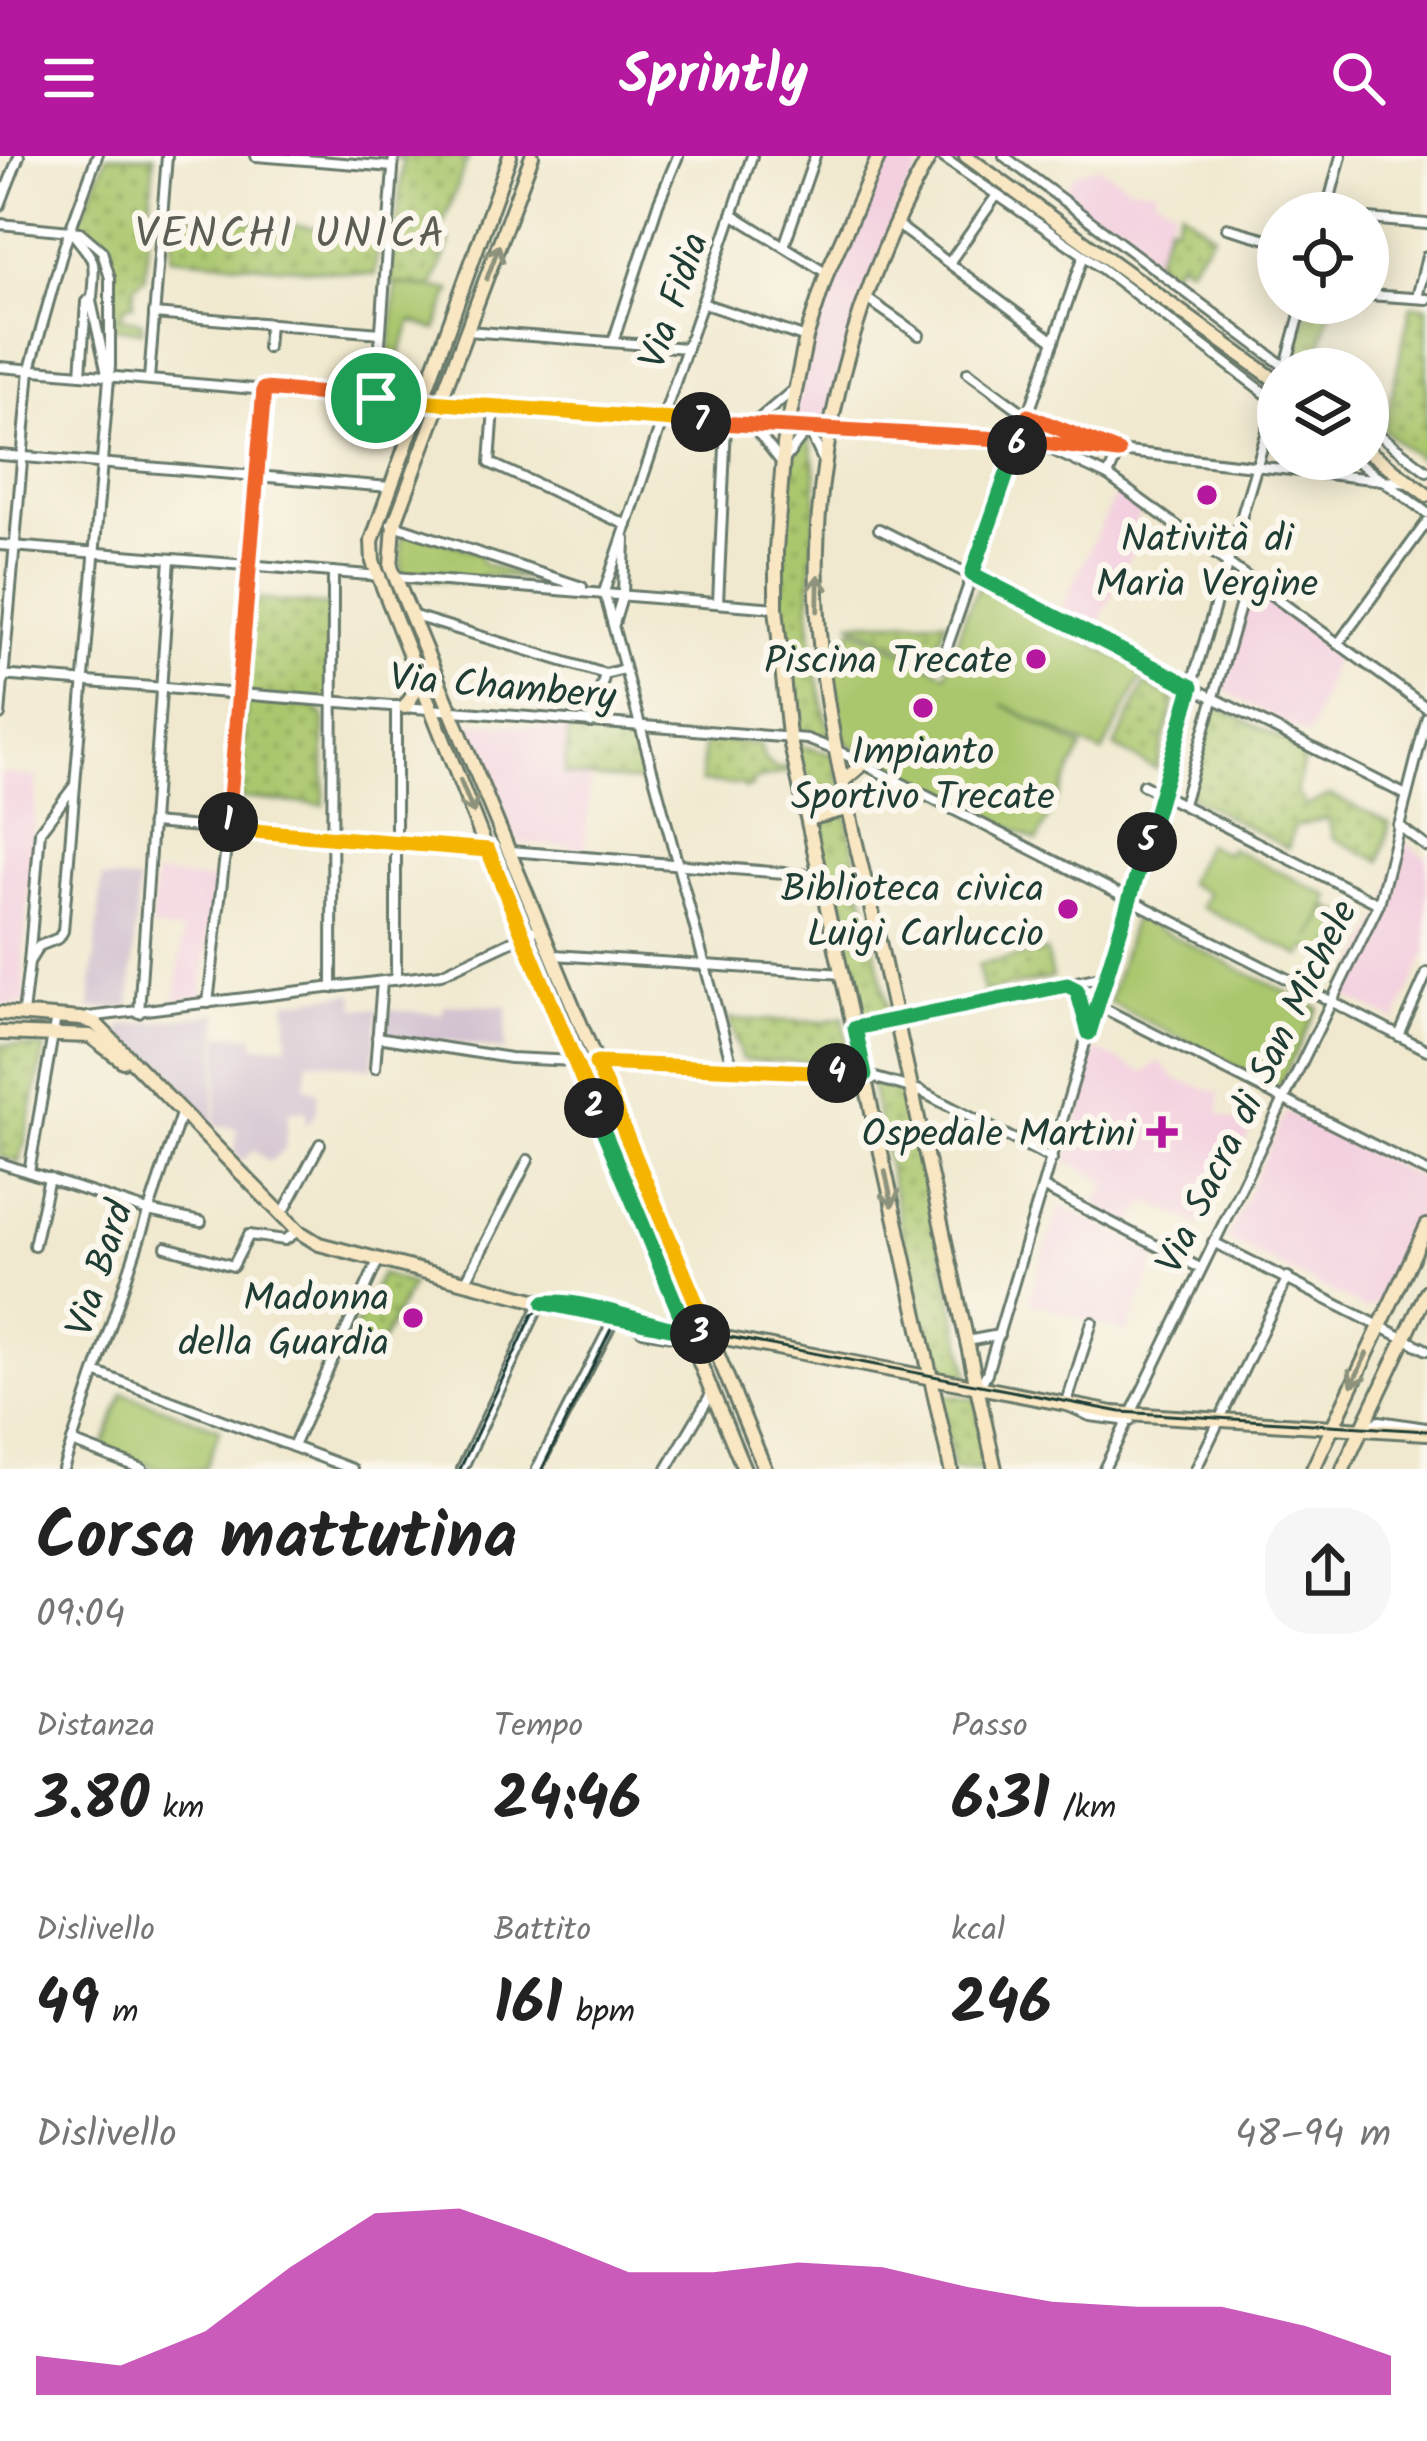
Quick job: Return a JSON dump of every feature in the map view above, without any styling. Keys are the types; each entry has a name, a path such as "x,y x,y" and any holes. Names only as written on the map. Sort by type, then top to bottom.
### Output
{"street":[{"path":"0,206 19,156"},
{"path":"0,715 30,369 97,156"},
{"path":"149,379 167,156"},
{"path":"256,156 393,167"},
{"path":"376,398 394,156"},
{"path":"510,156 379,520 372,549 376,575 744,1469"},
{"path":"532,156 394,525 390,549 394,577 765,1469"},
{"path":"614,342 678,156"},
{"name":"Via Fidia","path":"600,592 752,156"},
{"path":"784,247 815,156"},
{"path":"879,156 827,273 794,389 782,464 776,608 789,736 951,1469"},
{"path":"930,156 864,297 825,466 818,620 844,780 995,1469"},
{"path":"941,156 1257,384"},
{"path":"966,156 985,162 1257,366"},
{"path":"1004,156 1259,348"},
{"path":"1332,192 1341,156"},
{"path":"949,263 998,195"},
{"path":"732,214 827,273"},
{"path":"488,219 506,226"},
{"path":"1389,221 1427,224"},
{"path":"895,223 1054,341"},
{"path":"0,224 70,230 93,241 108,264 108,376 62,932 39,946 29,962"},
{"path":"1227,229 1257,237"},
{"path":"70,230 93,256 92,297 108,376"},
{"path":"940,667 1084,255"},
{"path":"1389,297 1422,299 1427,256"},
{"path":"81,374 86,302 92,297"},
{"path":"864,297 920,335"},
{"path":"702,303 806,338"},
{"path":"154,314 380,333"},
{"path":"267,348 269,323"},
{"path":"467,331 687,348"},
{"path":"0,367 440,405 1019,440 1257,466 1044,1188 987,1373 978,1388"},
{"path":"968,372 1028,416 1118,452"},
{"path":"208,1004 228,829 264,389"},
{"path":"752,425 794,389"},
{"path":"494,408 490,463 626,528"},
{"path":"718,603 726,424"},
{"path":"752,425 782,464"},
{"path":"782,464 808,429"},
{"path":"808,429 825,466"},
{"path":"1036,442 1108,476 1427,712"},
{"path":"1389,442 1427,471"},
{"path":"1108,476 1118,452"},
{"path":"0,455 390,488"},
{"path":"1389,467 1427,495"},
{"path":"1376,480 1410,483"},
{"path":"1338,644 1427,517 1384,481"},
{"path":"379,520 600,592"},
{"name":"Via Fidia","path":"613,626 623,594 626,528"},
{"path":"879,529 1406,795"},
{"path":"0,545 776,608"},
{"path":"139,1012 170,559"},
{"path":"332,988 333,572"},
{"path":"1183,804 1248,579"},
{"path":"600,592 733,1069"},
{"path":"410,614 605,674 624,669"},
{"path":"591,723 605,674"},
{"name":"Via Chambery","path":"2,675 789,736 838,751 1427,1050"},
{"path":"395,980 400,706 421,683"},
{"name":"Via Sacra di San Michele","path":"1104,1469 1378,904 1427,712"},
{"path":"844,780 863,764"},
{"path":"23,1015 40,831 75,785"},
{"path":"1143,785 1378,904"},
{"path":"808,819 850,808"},
{"path":"151,823 488,850"},
{"path":"1398,825 1427,847"},
{"path":"509,851 822,877"},
{"path":"0,1013 122,1016 395,980 454,969 541,928"},
{"path":"552,955 843,974"},
{"path":"1399,1036 1427,973"},
{"path":"855,1028 1105,976"},
{"path":"375,1068 382,982"},
{"path":"1067,985 1097,1005 1427,1172"},
{"path":"1077,990 1089,1033"},
{"path":"0,1033 81,1035 108,1030 122,1016"},
{"path":"28,1172 56,1017"},
{"path":"81,1018 108,1030 144,1075"},
{"path":"81,1035 99,1040 144,1075 298,1231 319,1244 544,1303 1128,1419 1427,1432"},
{"path":"377,1037 509,1058 574,1061"},
{"path":"596,1063 865,1075 910,1088 1052,1159"},
{"name":"Via Bard","path":"63,1469 182,1112"},
{"path":"282,1215 320,1144"},
{"path":"464,1284 528,1160"},
{"path":"0,1163 148,1211 201,1222"},
{"path":"34,1245 49,1178"},
{"path":"1044,1188 1200,1268"},
{"path":"1313,1469 1427,1226"},
{"path":"166,1247 232,1266 249,1234 285,1240 298,1231"},
{"path":"1213,1242 1427,1350"},
{"path":"293,1446 379,1261"},
{"path":"1196,1469 1288,1277"},
{"path":"1343,1469 1427,1291"},
{"path":"462,1469 544,1303"},
{"path":"537,1469 621,1318"},
{"path":"1066,1405 1092,1322"},
{"path":"967,1342 998,1335"},
{"path":"95,1372 352,1469"},
{"path":"667,1469 712,1393"},
{"path":"72,1442 142,1469"}],"shaded area":[{"path":"884,156 926,156 896,212 830,422 793,420 809,339 830,272"},
{"path":"1099,166 1129,186 1158,189 1154,196 1175,208 1154,261 1062,193 1076,173"},
{"path":"1117,491 1142,511 1135,523 1143,528 1097,628 1061,610"},
{"path":"1251,589 1337,651 1309,736 1221,689"},
{"path":"468,722 569,730 565,775 591,777 585,848 517,842"},
{"path":"0,773 37,777 23,961 25,1003 0,1007"},
{"path":"1402,840 1427,858 1427,951 1396,1021 1344,995 1385,909"},
{"path":"156,874 215,881 201,997 175,1000 183,932 151,928"},
{"path":"102,878 138,882 130,1007 90,1009"},
{"path":"354,993 356,1008 378,1009 373,1068 308,1060 305,1087 318,1092 317,1112 306,1126 306,1111 289,1111 285,1149 269,1162 254,1150 242,1161 235,1154 237,1128 216,1125 220,1035 253,1035 255,1046 288,1045 286,1002"},
{"path":"446,1005 507,1006 505,1051 446,1040 443,1045 380,1036 382,1009 441,1014"},
{"path":"219,1013 213,1133 119,1039 121,1026"},
{"name":"Ospedale Martini","path":"1095,1049 1144,1073 1159,1061 1176,1079 1220,1093 1219,1113 1236,1122 1241,1112 1256,1120 1204,1227 1147,1201 1131,1227 1094,1207 1108,1182 1067,1162"},
{"path":"1286,1112 1425,1181 1427,1198 1377,1304 1365,1309 1226,1239"},
{"path":"1060,1205 1159,1255 1127,1333 1029,1301"}],"green space":[{"path":"107,156 154,156 145,278 134,286 133,305 126,305 120,317 142,322 142,331 114,328 112,270 101,248 78,225"},
{"path":"377,156 469,156 438,236 450,241 433,287 390,283 403,159"},
{"path":"1181,209 1214,234 1188,268 1179,261 1169,273 1154,261 1169,223 1175,225"},
{"path":"174,215 377,233 375,275 171,257"},
{"path":"396,284 451,290 436,330 412,321 394,369 389,367"},
{"path":"1411,305 1427,306 1427,465 1389,435 1389,408"},
{"path":"1304,324 1327,324 1320,348 1298,348"},
{"path":"809,437 816,481 811,629 831,741 795,729 779,611 785,473 801,440"},
{"path":"405,529 480,553 482,563 530,579 481,575 481,583 402,577"},
{"path":"979,586 1145,671 1102,753 1002,704 1082,748 1037,841 844,742 833,673 853,628 946,674"},
{"path":"246,598 332,606 331,701 239,694"},
{"path":"946,620 932,663 850,622"},
{"path":"1145,684 1175,699 1156,769 1115,747"},
{"path":"246,702 315,707 324,716 324,805 239,798"},
{"path":"1216,706 1306,751 1296,792 1306,806 1330,795 1390,823 1380,861 1333,838 1328,818 1294,827 1288,848 1189,796"},
{"path":"569,730 634,736 646,782 564,775"},
{"path":"704,740 760,744 764,759 776,769 787,767 788,772 752,781 752,787 745,789 744,785 701,782"},
{"path":"796,744 834,755 890,1019 861,1026"},
{"path":"1206,844 1227,854 1230,848 1331,897 1311,939 1329,907 1348,916 1327,958 1307,947 1302,956 1201,907 1208,893 1187,883"},
{"path":"1134,917 1318,1008 1278,1088 1109,1002"},
{"path":"534,936 694,1315 530,938"},
{"path":"1046,951 1052,978 984,992 978,965"},
{"path":"843,1017 850,1064 742,1060 729,1019 822,1022"},
{"path":"0,1044 45,1048 20,1163 0,1156"},
{"path":"870,1080 907,1092 969,1375 931,1369"},
{"path":"381,1274 412,1284 377,1351 348,1340"},
{"path":"123,1393 220,1429 205,1469 159,1469 102,1448"},
{"path":"941,1394 975,1399 990,1469 953,1469"}],"tram line":[{"path":"460,1469 533,1314 552,1303 1121,1412 1427,1431"},
{"path":"542,1469 612,1327 639,1324"}],"place":[{"name":"Natività di Maria Vergine","path":"1207,495"},
{"name":"Piscina Trecate","path":"1036,659"},
{"name":"Impianto Sportivo Trecate","path":"923,708"},
{"name":"Biblioteca civica Luigi Carluccio","path":"1068,909"},
{"name":"Ospedale Martini","path":"1162,1132"},
{"name":"Madonna della Guardia","path":"413,1318"}],"district":[{"name":"VENCHI UNICA","path":"291,232"}],"route":[{"path":"376,398 264,389 228,829 488,850 687,1331 679,1330 628,1320 600,1314 577,1310 544,1303 602,1309 628,1320 675,1329 679,1330 710,1336 596,1063 865,1075 855,1028 1067,985 1077,990 1089,1033 1192,687 972,574 1019,440 1118,452 1028,416 1019,440 376,398"}]}
